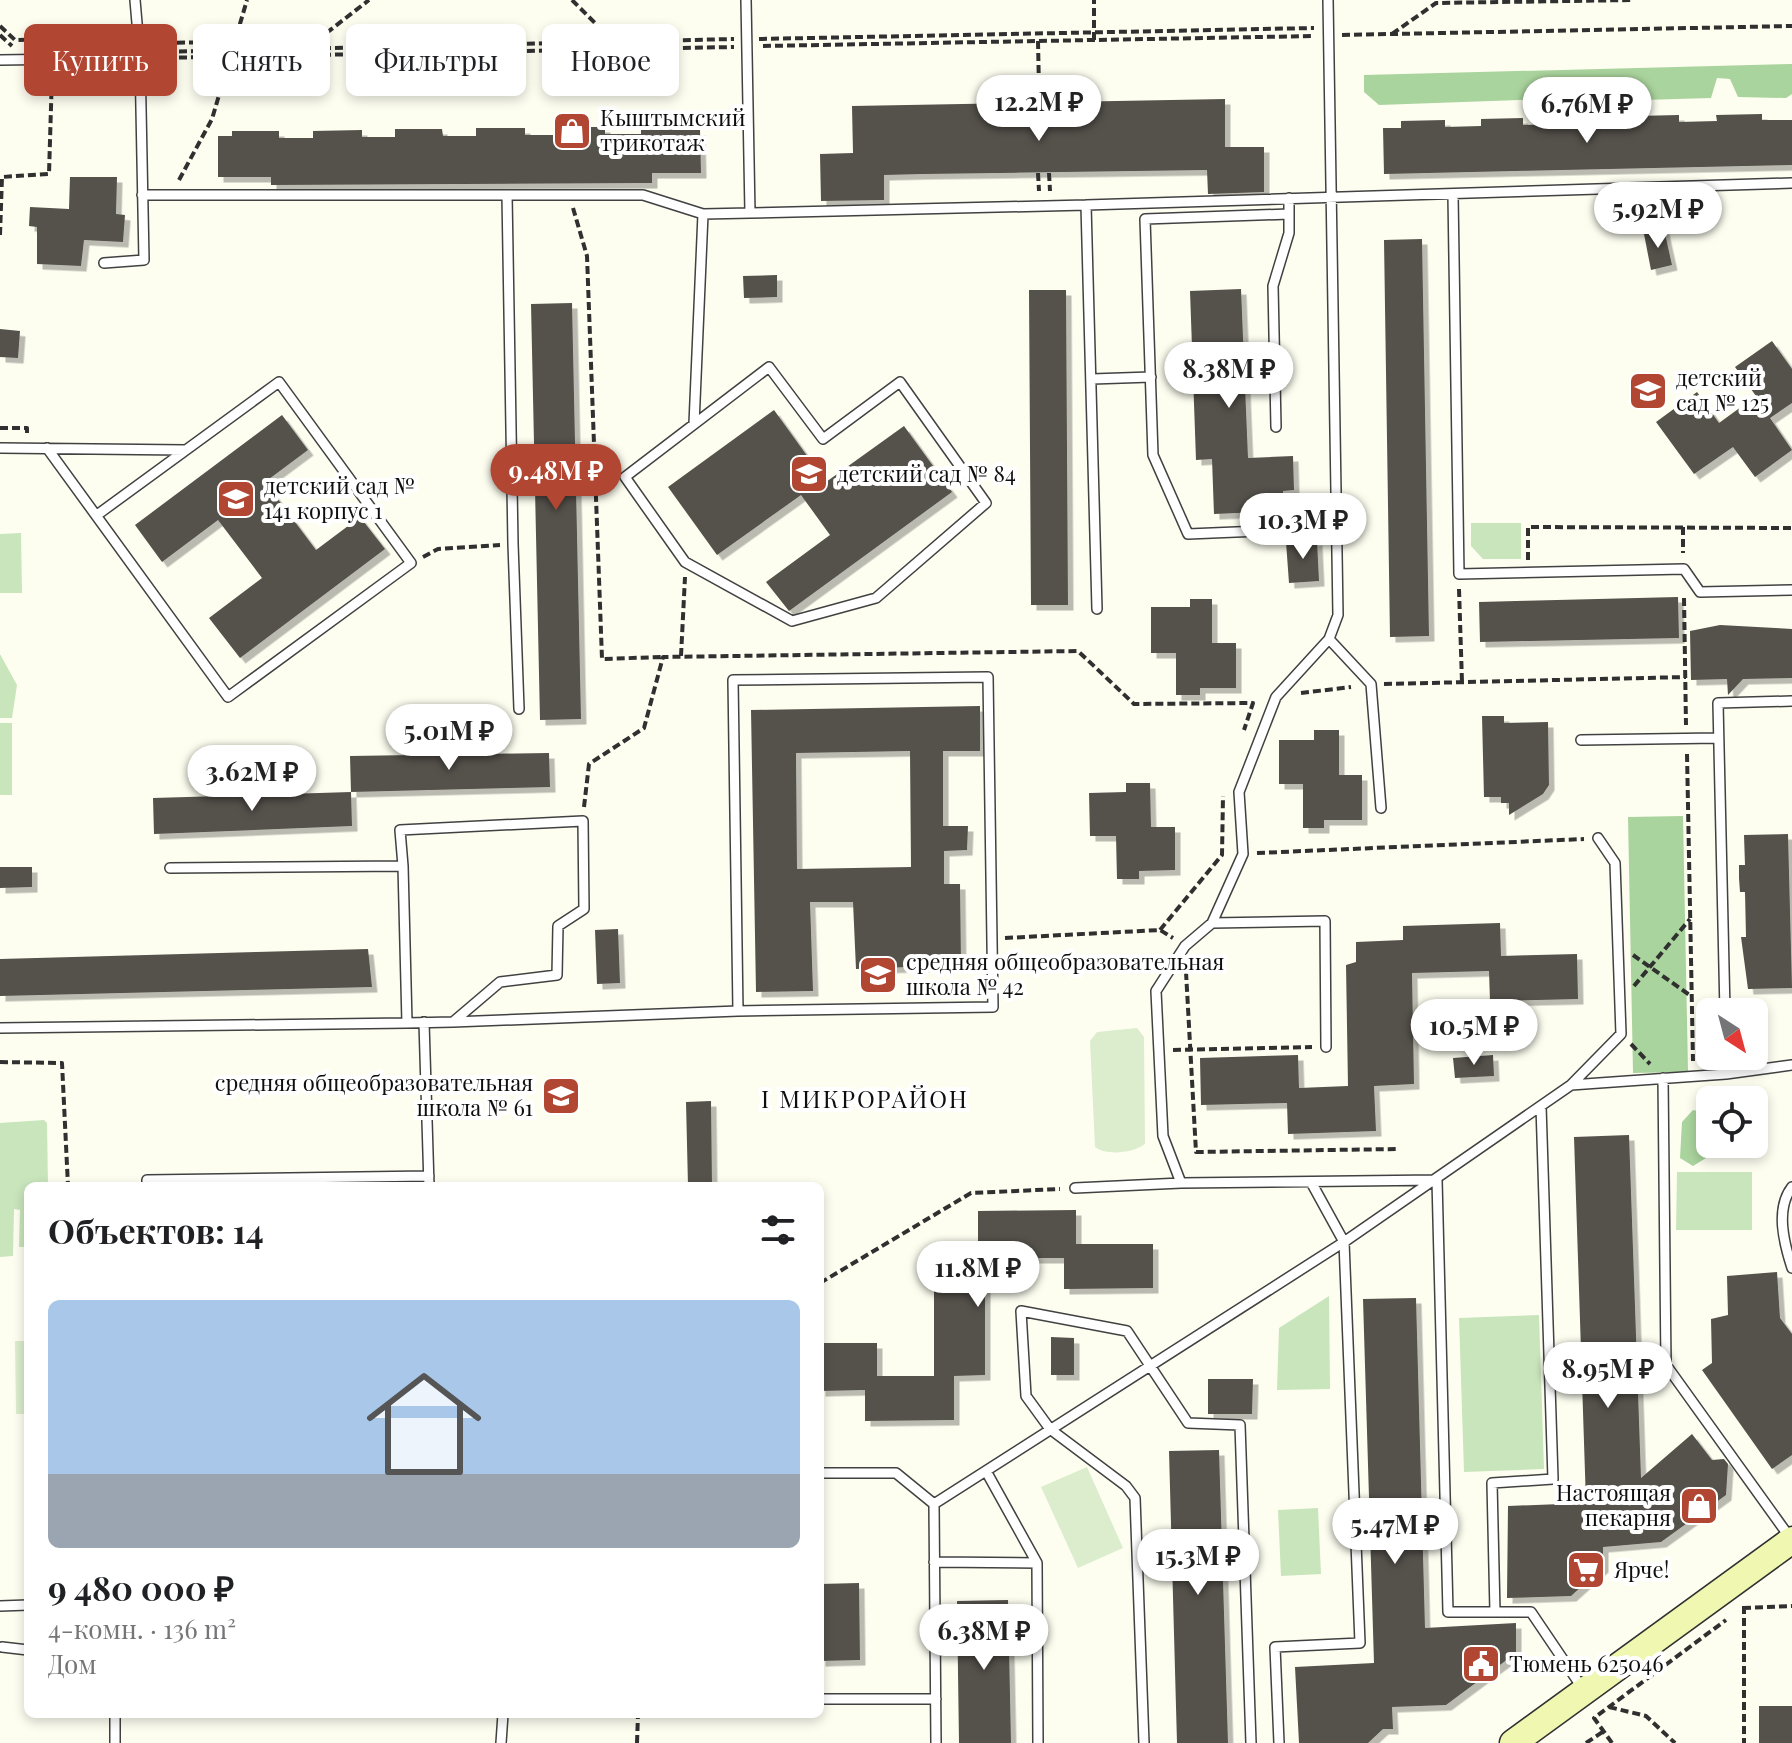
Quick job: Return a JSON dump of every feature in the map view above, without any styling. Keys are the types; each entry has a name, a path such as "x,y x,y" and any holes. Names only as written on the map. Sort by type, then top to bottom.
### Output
{"street":[{"path":"1513,1743 1584,1691 1738,1596 1792,1540"}],"lane":[{"path":"135,0 136,24"},
{"path":"746,0 750,213"},
{"path":"1181,1183 1163,1136 1156,1050 1156,991 1185,946 1212,923 1243,854 1239,792 1276,697 1329,639 1338,615 1328,0"},
{"path":"0,60 24,60"},
{"path":"104,263 144,260 141,96"},
{"path":"142,195 643,195 703,214 1792,183"},
{"path":"507,195 519,709"},
{"path":"1453,195 1459,574 1684,569 1700,592 1792,590"},
{"path":"1276,427 1273,286 1289,233 1289,198"},
{"path":"1086,205 1097,609"},
{"path":"694,424 703,214"},
{"path":"1289,214 1145,219 1153,455 1188,534 1337,528"},
{"path":"769,367 823,439 900,382 986,503 876,598 792,621 685,562 625,477 769,367"},
{"path":"1092,379 1151,377"},
{"path":"47,448 228,697 411,563 279,382 97,515"},
{"path":"0,448 186,450"},
{"path":"1329,639 1371,684 1381,808"},
{"path":"0,1028 407,1023 738,1011 993,1007 988,677 733,680 738,1011"},
{"path":"1725,998 1718,703 1792,701"},
{"path":"1581,740 1718,738"},
{"path":"407,1023 400,830 583,821 584,909 558,926 557,975 500,982 453,1022"},
{"path":"934,1504 1344,1242 1571,1085 1621,1034 1615,863 1598,838"},
{"path":"170,868 403,866"},
{"path":"1212,923 1325,921 1326,1047"},
{"path":"147,1182 429,1181 424,1022"},
{"path":"1571,1085 1693,1077 1792,1065"},
{"path":"1663,1078 1666,1365 1792,1540"},
{"path":"1495,1612 1492,1483 1553,1479 1541,1106"},
{"path":"1075,1188 1181,1183 1437,1180"},
{"path":"1437,1180 1448,1612 1531,1612 1584,1691"},
{"path":"1279,1743 1275,1647 1360,1643 1344,1242 1311,1182"},
{"path":"1792,1187 1784,1197 1783,1239 1792,1268"},
{"path":"1144,1743 1135,1498 1126,1486 1050,1429 1026,1396 1021,1311 1127,1331 1188,1423 1240,1425 1251,1743"},
{"path":"986,1471 1037,1563 1038,1743"},
{"path":"824,1473 896,1473 934,1504"},
{"path":"934,1504 936,1743"},
{"path":"934,1562 1037,1563"},
{"path":"0,1606 24,1605"},
{"path":"2,1647 24,1650"},
{"path":"824,1699 936,1699"},
{"path":"115,1718 115,1743"},
{"path":"501,1743 503,1718"}],"path":[{"path":"240,24 247,0"},
{"path":"330,30 369,0"},
{"path":"572,0 596,24"},
{"path":"1094,0 1094,40"},
{"path":"1392,34 1436,3 1633,0"},
{"path":"0,26 15,40 24,40"},
{"path":"679,48 1792,26"},
{"path":"1038,41 1039,89"},
{"path":"330,54 542,50"},
{"path":"1081,88 1081,100 999,103 999,90 1039,89 1081,88"},
{"path":"0,235 2,177 49,174 52,96"},
{"path":"171,195 212,119 219,96"},
{"path":"1038,173 1039,185"},
{"path":"1049,173 1049,184"},
{"path":"569,195 587,256 602,659 663,657"},
{"path":"1528,573 1528,527 1792,528"},
{"path":"1683,527 1693,1077"},
{"path":"411,563 438,549 513,544"},
{"path":"681,657 685,562"},
{"path":"1459,574 1462,682"},
{"path":"1078,651 1134,704 1253,703 1371,684 1686,677"},
{"path":"1244,731 1253,703"},
{"path":"1160,930 1222,855 1221,801 1226,787"},
{"path":"1243,854 1598,838"},
{"path":"1622,1000 1690,918"},
{"path":"992,939 1160,930 1185,946 1196,1152 1397,1149"},
{"path":"1618,944 1691,996"},
{"path":"1621,1034 1663,1078"},
{"path":"1156,1050 1326,1047"},
{"path":"0,1062 62,1063 68,1182"},
{"path":"824,1281 971,1193 1075,1188"},
{"path":"1738,1596 1792,1606"},
{"path":"1612,1743 1594,1718 1738,1596"},
{"path":"1738,1596 1744,1743"},
{"path":"1609,1707 1646,1716 1675,1743"},
{"path":"637,1743 638,1718"},
{"path":"1586,1743 1604,1731"}],"green space":[{"path":"1792,64 1792,94 1786,98 1738,97 1730,79 1717,78 1711,98 1643,100 1619,86 1602,97 1379,105 1364,92 1364,75"},
{"path":"1471,523 1521,523 1521,559 1483,559 1471,546"},
{"path":"21,533 22,593 0,593 0,534"},
{"path":"0,654 17,685 12,718 0,718"},
{"path":"0,723 12,723 12,795 0,795"},
{"path":"1683,816 1688,1072 1633,1073 1628,817"},
{"path":"1137,1028 1144,1037 1145,1144 1127,1151 1106,1152 1095,1147 1090,1041 1097,1032"},
{"path":"1693,1110 1696,1111 1696,1158 1706,1158 1693,1166 1680,1158 1682,1122"},
{"path":"44,1120 47,1123 48,1182 24,1182 24,1247 19,1247 20,1210 14,1209 13,1256 0,1257 0,1123"},
{"path":"1677,1172 1752,1172 1752,1230 1676,1230"},
{"path":"1329,1296 1330,1389 1277,1390 1279,1328"},
{"path":"1539,1315 1544,1469 1464,1472 1459,1318"},
{"path":"15,1341 24,1341 24,1414 16,1414"},
{"path":"1087,1467 1123,1548 1078,1568 1041,1487"},
{"path":"1318,1508 1321,1574 1281,1576 1278,1510"}],"building":[{"path":"1225,99 1225,147 1264,147 1264,192 1208,194 1207,170 923,174 884,175 884,200 821,201 820,154 853,153 852,106"},
{"path":"1762,114 1762,120 1792,120 1792,165 1384,174 1383,128 1401,128 1401,121 1445,120 1445,127 1481,126 1481,119 1523,118 1523,125 1560,124 1560,118 1603,117 1603,123 1636,123 1636,116 1679,115 1679,122 1717,121 1716,115"},
{"path":"690,125 690,130 700,130 701,173 652,173 652,183 271,185 271,177 218,177 218,136 232,136 232,131 279,131 279,138 313,138 313,131 362,130 362,137 395,137 395,129 442,129 443,136 476,136 476,128 525,128 525,135 559,135 558,127 605,127 605,134 641,134 641,126"},
{"path":"70,177 117,177 116,214 125,215 123,242 84,240 81,266 37,264 37,227 29,226 30,207 69,209"},
{"path":"1664,229 1672,265 1651,270 1644,234"},
{"path":"1422,239 1429,636 1390,637 1384,240"},
{"path":"777,275 777,297 744,298 743,276"},
{"path":"1241,289 1248,458 1293,456 1294,490 1283,491 1284,511 1214,514 1212,459 1196,460 1190,291"},
{"path":"1029,290 1066,290 1068,605 1031,605"},
{"path":"572,303 581,719 540,720 531,304"},
{"path":"0,329 20,331 18,358 0,357"},
{"path":"1772,341 1792,369 1792,403 1770,418 1792,450 1755,477 1733,447 1694,474 1656,422 1697,392 1719,423 1756,396 1735,367"},
{"path":"774,410 826,482 904,426 952,492 789,611 766,582 830,535 801,495 717,555 668,487"},
{"path":"282,415 308,450 265,482 316,550 360,517 385,549 240,658 209,618 262,578 218,520 162,562 135,525"},
{"path":"1317,540 1319,581 1289,583 1286,542"},
{"path":"1678,597 1679,638 1480,642 1479,602"},
{"path":"1190,599 1212,599 1212,643 1236,643 1236,688 1200,688 1200,695 1176,695 1176,653 1151,653 1151,607 1190,607"},
{"path":"1720,625 1792,629 1792,678 1743,679 1728,695 1727,679 1691,680 1690,631"},
{"path":"980,706 980,751 943,751 943,826 968,826 967,850 944,851 944,884 960,884 961,965 856,969 853,902 810,902 813,991 756,992 751,710","holes":["910,751 911,867 797,869 796,753"]},
{"path":"1482,716 1504,716 1504,723 1548,722 1549,785 1543,794 1509,815 1509,803 1501,803 1501,797 1484,797"},
{"path":"1314,730 1339,730 1339,775 1362,775 1362,820 1324,820 1324,828 1303,828 1303,784 1279,784 1279,740 1314,740"},
{"path":"549,753 550,787 351,792 350,756"},
{"path":"1126,783 1150,783 1151,827 1175,827 1175,870 1139,871 1139,879 1117,879 1116,836 1090,836 1089,793 1126,792"},
{"path":"351,792 352,826 154,834 153,798"},
{"path":"1788,834 1792,988 1748,989 1741,937 1746,937 1745,892 1740,892 1739,878 1739,865 1745,865 1744,835"},
{"path":"0,867 32,867 32,887 0,888"},
{"path":"1500,923 1501,956 1577,954 1578,999 1490,1001 1489,971 1412,973 1414,1084 1374,1086 1376,1131 1288,1134 1287,1103 1201,1105 1200,1058 1298,1055 1299,1088 1348,1086 1346,965 1356,962 1356,942 1403,940 1403,926"},
{"path":"618,929 620,983 597,984 595,930"},
{"path":"368,949 372,987 0,996 0,959"},
{"path":"1493,1055 1494,1076 1455,1078 1453,1058"},
{"path":"711,1101 712,1182 688,1182 686,1102"},
{"path":"1629,1135 1641,1478 1692,1434 1712,1460 1724,1459 1728,1464 1726,1495 1661,1542 1603,1547 1603,1567 1571,1596 1507,1598 1508,1506 1586,1503 1574,1137"},
{"path":"1076,1210 1076,1244 1153,1244 1153,1288 1064,1289 1064,1258 985,1258 985,1375 954,1376 954,1420 865,1421 865,1390 824,1391 824,1343 877,1343 877,1376 934,1376 934,1245 978,1244 978,1211"},
{"path":"1777,1272 1780,1318 1792,1334 1792,1455 1772,1469 1702,1370 1712,1363 1711,1319 1728,1315 1727,1276"},
{"path":"1416,1298 1425,1628 1516,1623 1516,1653 1446,1705 1392,1707 1393,1729 1383,1729 1368,1743 1299,1743 1295,1667 1374,1663 1363,1299"},
{"path":"1051,1337 1074,1338 1074,1375 1051,1375"},
{"path":"1208,1379 1253,1379 1252,1414 1208,1414"},
{"path":"1219,1450 1228,1743 1177,1743 1169,1451"},
{"path":"859,1583 860,1660 824,1661 824,1584"},
{"path":"1008,1600 1011,1743 959,1743 957,1601"},
{"path":"1759,1706 1792,1706 1792,1743 1759,1743"}],"place":[{"name":"Кыштымский трикотаж","path":"572,131"},
{"name":"детский сад № 125","path":"1648,391"},
{"name":"детский сад № 84","path":"809,474"},
{"name":"детский сад № 141 корпус 1","path":"236,499"},
{"name":"средняя общеобразовательная школа № 42","path":"878,975"},
{"name":"средняя общеобразовательная школа № 61","path":"561,1096"},
{"name":"Настоящая пекарня","path":"1699,1506"},
{"name":"Ярче!","path":"1586,1570"},
{"name":"Тюмень 625046","path":"1481,1664"}],"district":[{"name":"I МИКРОРАЙОН","path":"865,1100"}]}
